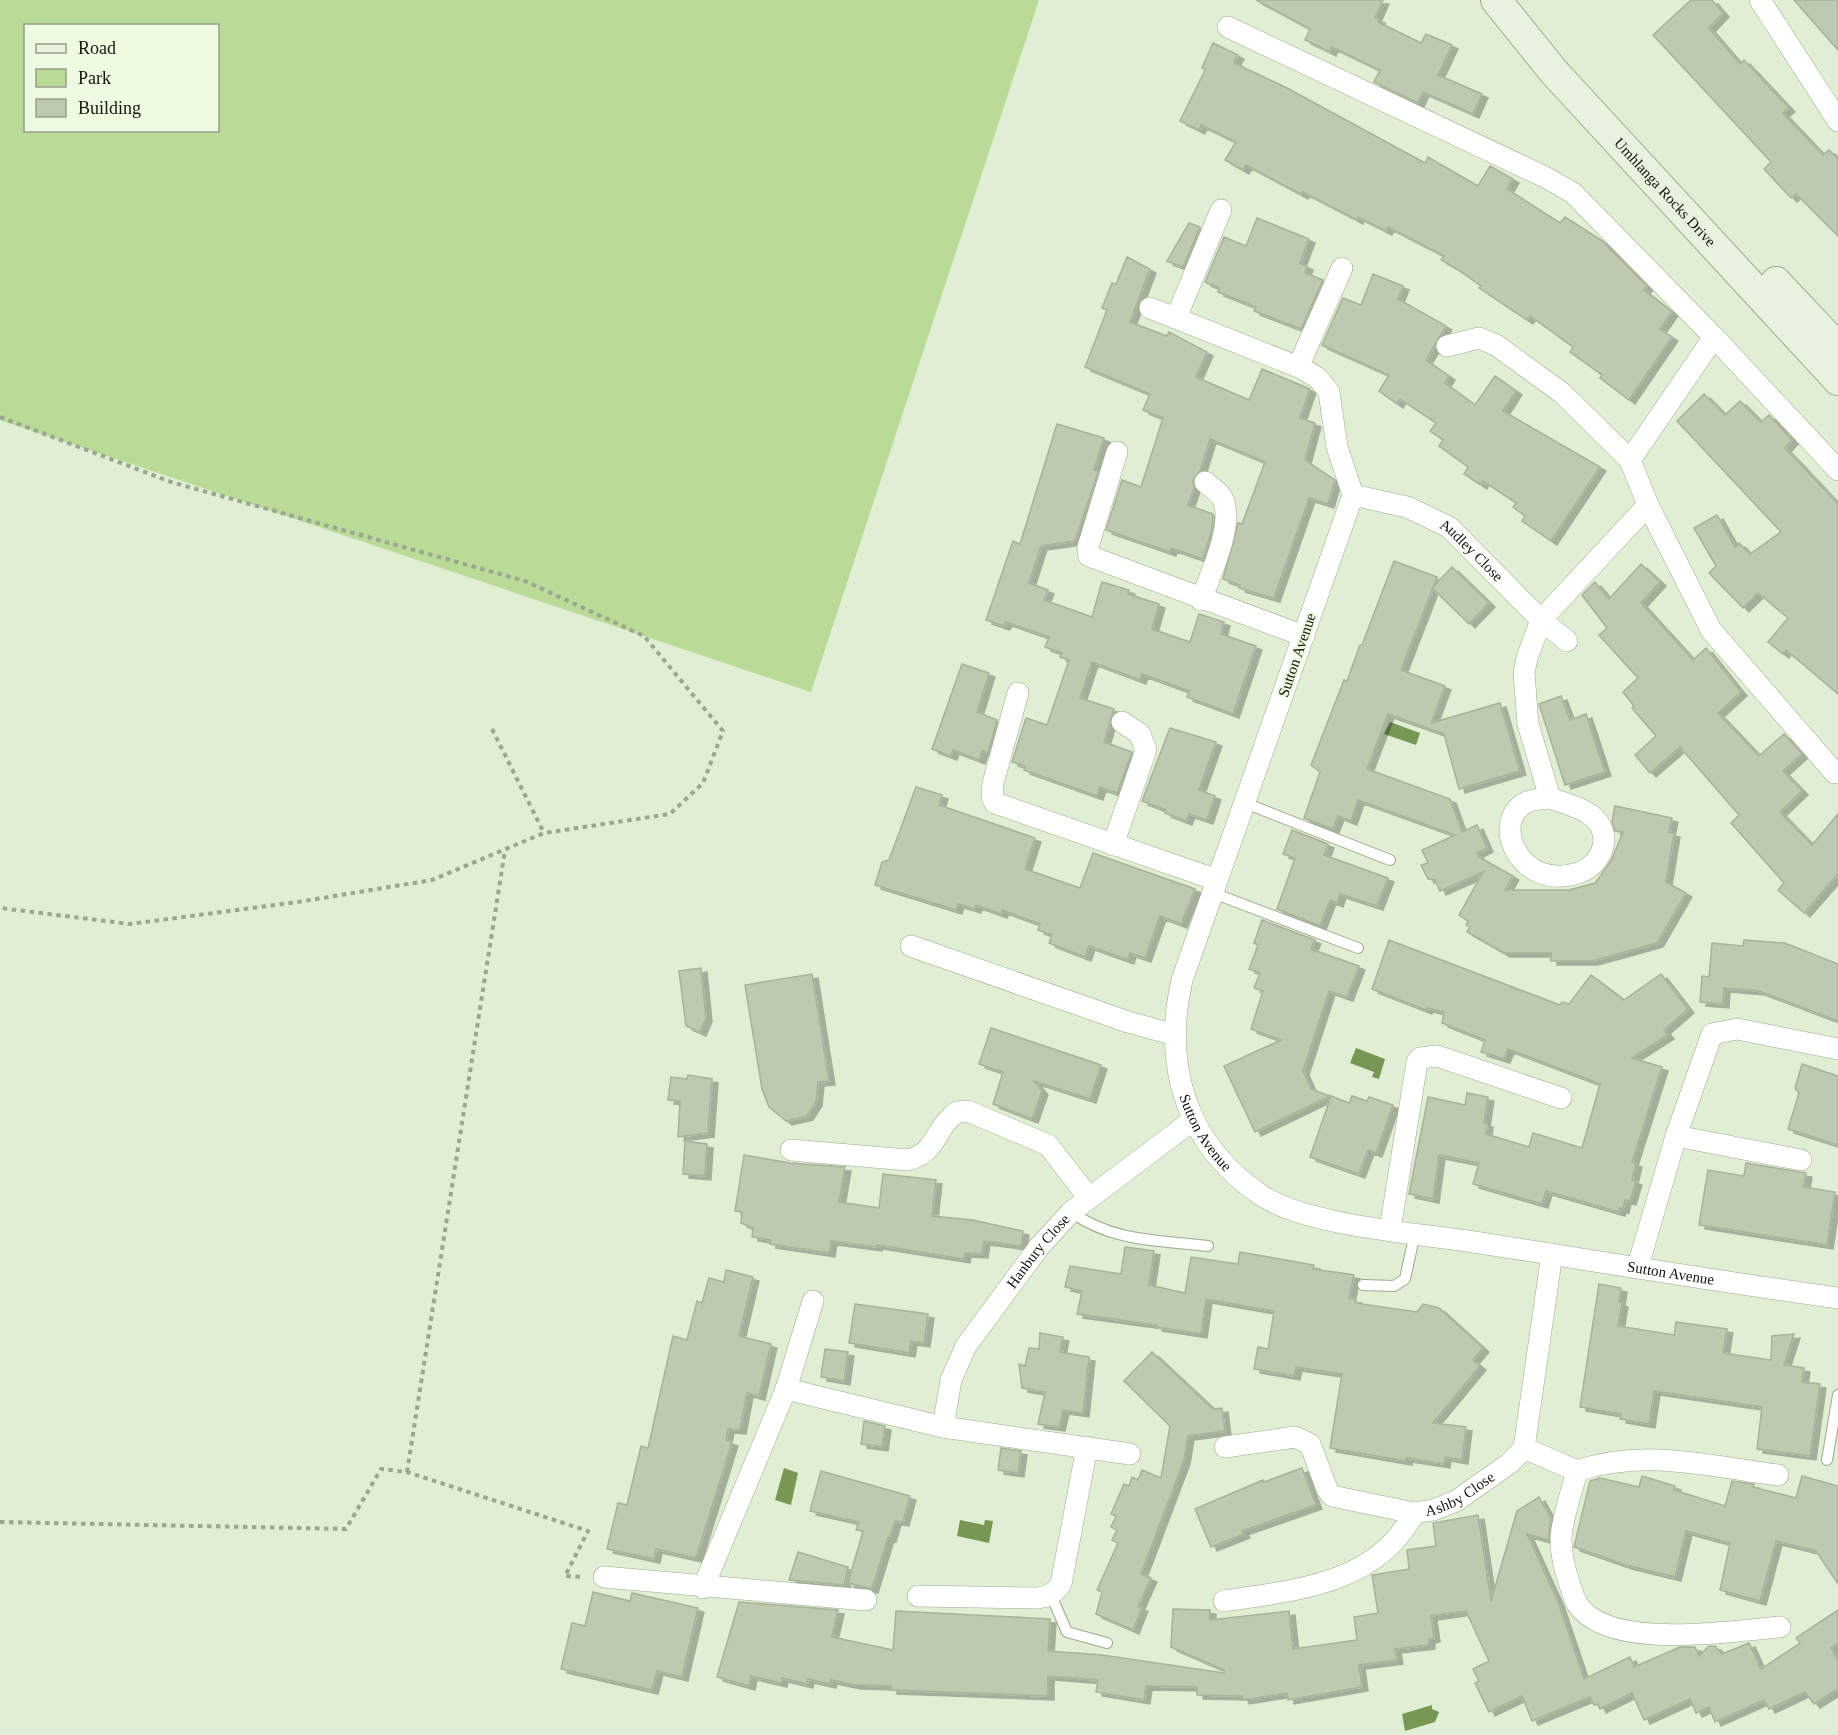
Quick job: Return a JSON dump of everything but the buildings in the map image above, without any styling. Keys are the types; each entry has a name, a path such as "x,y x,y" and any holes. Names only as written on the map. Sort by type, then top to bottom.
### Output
{"main road":[{"name":"Umhlanga Rocks Drive","path":"1496,0 1554,72 1838,380"},
{"name":"Umhlanga Rocks Drive","path":"1520,0 1582,74 1838,348"}],"street":[{"path":"1760,0 1838,121"},
{"path":"1228,27 1562,185 1582,200 1838,470"},
{"path":"1176,318 1221,210"},
{"path":"1298,367 1342,268"},
{"path":"1150,308 1298,367 1318,378 1329,392 1337,447 1353,495"},
{"path":"1630,460 1714,337"},
{"path":"1447,346 1479,338 1496,345 1562,393 1630,460 1648,505 1711,630 1835,773"},
{"path":"1117,452 1088,547 1089,556 1201,600 1304,636"},
{"path":"1201,600 1226,528 1220,494 1205,482"},
{"name":"Audley Close","path":"1353,495 1407,507 1449,527 1541,620 1567,641"},
{"name":"Sutton Avenue","path":"1353,495 1182,980 1174,1035 1178,1078 1193,1120 1227,1166 1265,1198 1299,1212 1390,1230 1838,1298"},
{"path":"1550,798 1528,724 1524,673 1541,620 1648,505"},
{"path":"1018,693 993,783 992,800 1001,807 1113,845 1215,887"},
{"path":"1113,845 1146,750 1140,734 1122,722"},
{"path":"1550,798 1590,814 1598,822 1604,839 1604,849 1595,863 1587,869 1566,876 1540,873 1525,865 1516,854 1510,834 1517,812 1526,802 1550,798"},
{"path":"911,946 1128,1022 1174,1035"},
{"path":"1638,1266 1676,1136 1709,1037 1716,1031 1737,1029 1838,1049"},
{"path":"1390,1230 1417,1062 1420,1058 1437,1056 1561,1098"},
{"path":"790,1150 908,1160 922,1156 930,1148 952,1116 957,1112 968,1111 1048,1145 1065,1162 1089,1198"},
{"name":"Hanbury Close","path":"943,1427 951,1380 966,1346 1039,1247 1071,1212 1193,1120"},
{"path":"1676,1136 1801,1160"},
{"path":"1552,1254 1524,1448 1577,1471 1604,1462 1647,1458 1778,1475"},
{"path":"703,1588 786,1389 813,1301"},
{"path":"786,1389 943,1427 1130,1454"},
{"name":"Ashby Close","path":"1226,1447 1295,1437 1305,1440 1310,1444 1327,1490 1332,1496 1414,1513 1433,1510 1456,1501 1510,1463 1524,1448"},
{"path":"918,1596 1038,1598 1051,1595 1061,1584 1087,1447"},
{"path":"1577,1471 1562,1530 1561,1547 1577,1604 1594,1620 1651,1635 1672,1636 1780,1628"},
{"path":"1224,1601 1304,1589 1332,1581 1383,1552 1403,1534 1414,1513"},
{"path":"604,1577 703,1588 866,1600"}],"lane":[{"path":"1245,803 1390,860"},
{"path":"1215,887 1358,948"},
{"path":"1071,1212 1089,1224 1116,1235 1208,1246"},
{"path":"1363,1285 1394,1286 1405,1279 1415,1233"},
{"path":"1827,1460 1838,1395"},
{"path":"1051,1595 1067,1632 1107,1642"}],"path":[{"path":"0,417 171,482 372,540 509,575 644,636 723,730 703,783 670,814 544,833 432,880 298,902 130,924 0,908"},
{"path":"492,729 544,833"},
{"path":"407,1472 505,849"},
{"path":"0,1522 346,1529 381,1469 407,1472 588,1531 566,1576"}],"green space":[{"path":"0,0 1039,0 811,692 0,420"}],"shaded area":[{"path":"1390,722 1420,733 1416,745 1384,734"},
{"path":"1356,1048 1385,1059 1379,1079 1372,1077 1374,1072 1350,1063"},
{"path":"784,1468 798,1473 791,1505 775,1500"},
{"path":"960,1520 984,1525 985,1520 993,1521 989,1543 957,1536"},
{"path":"1432,1705 1432,1709 1439,1712 1435,1722 1405,1731 1402,1714"}]}
